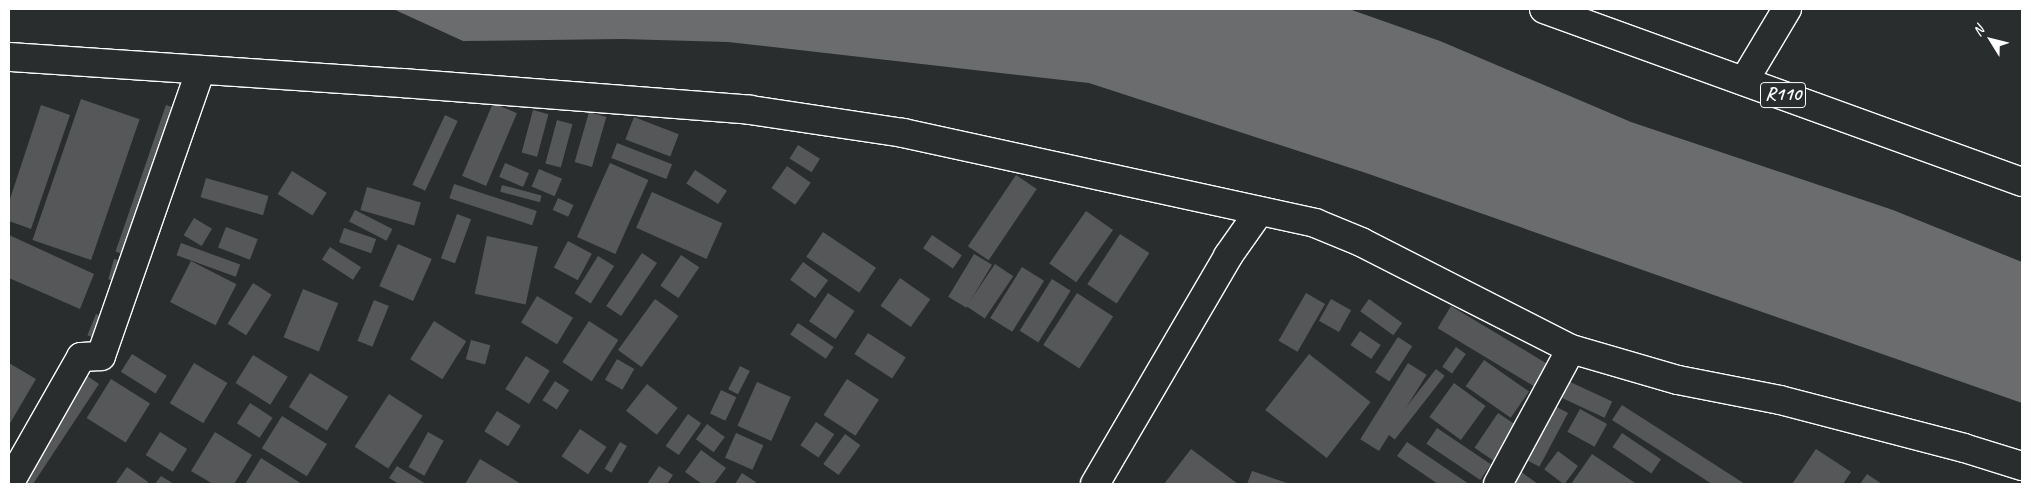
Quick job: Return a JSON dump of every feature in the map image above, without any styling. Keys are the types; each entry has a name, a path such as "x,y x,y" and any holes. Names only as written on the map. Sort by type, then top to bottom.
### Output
{"street":[{"name":"R110","path":"1544,9 2022,182"},
{"path":"1744,81 1787,9"},
{"path":"9,57 402,83 750,110 903,133 1315,223 1362,242 1571,349 1678,380 1780,400 1964,448 2022,466"},
{"path":"9,484 81,357 101,356 200,71"},
{"path":"1095,484 1228,256 1259,212"},
{"path":"1498,484 1571,349"}],"shaded area":[{"path":"393,9 1349,9 1440,41 1631,122 1893,210 2022,262 2022,403 1366,173 1089,83 728,42 622,39 463,41"}],"building":[{"path":"81,99 140,119 91,260 32,240"},
{"path":"493,103 517,113 486,186 462,176"},
{"path":"41,105 70,115 31,229 9,221 9,202"},
{"path":"166,105 200,117 150,263 116,252"},
{"path":"533,110 548,114 537,157 522,153"},
{"path":"589,112 606,117 592,167 575,162"},
{"path":"445,115 458,121 425,191 412,185"},
{"path":"634,117 679,134 670,157 625,139"},
{"path":"557,120 572,124 561,168 545,163"},
{"path":"617,143 672,164 666,179 611,158"},
{"path":"798,145 820,159 812,172 790,159"},
{"path":"505,163 529,173 523,187 499,177"},
{"path":"610,163 648,180 615,254 577,237"},
{"path":"787,166 811,183 795,205 772,188"},
{"path":"539,169 562,179 555,196 532,186"},
{"path":"695,170 727,191 718,204 686,183"},
{"path":"292,171 327,193 312,216 278,194"},
{"path":"1016,175 1037,189 989,260 968,246"},
{"path":"206,178 268,196 263,215 200,197"},
{"path":"454,184 537,211 532,225 449,198"},
{"path":"502,185 542,196 540,202 500,192"},
{"path":"367,187 421,202 414,226 360,210"},
{"path":"652,192 722,223 706,259 636,228"},
{"path":"558,198 574,205 568,217 553,210"},
{"path":"355,210 392,229 387,241 349,222"},
{"path":"1086,211 1113,230 1076,282 1049,263"},
{"path":"457,214 471,219 455,263 441,258"},
{"path":"194,218 212,229 202,246 184,235"},
{"path":"226,227 258,239 250,260 218,248"},
{"path":"344,228 376,239 371,253 339,242"},
{"path":"823,232 876,268 859,293 806,257"},
{"path":"1120,234 1149,253 1117,303 1087,284"},
{"path":"9,235 94,274 80,309 9,278"},
{"path":"932,235 962,255 953,268 923,248"},
{"path":"487,236 538,247 526,305 475,294"},
{"path":"568,241 592,254 578,280 554,267"},
{"path":"181,243 240,265 236,277 177,255"},
{"path":"398,244 432,259 413,301 379,286"},
{"path":"330,247 361,267 353,280 322,260"},
{"path":"642,253 657,263 621,316 606,306"},
{"path":"974,254 992,265 966,308 948,297"},
{"path":"681,255 699,267 679,298 660,286"},
{"path":"598,256 614,266 591,303 575,293"},
{"path":"114,259 145,268 139,288 108,279"},
{"path":"191,261 236,284 216,325 170,302"},
{"path":"803,262 828,280 815,298 790,280"},
{"path":"995,264 1013,276 985,319 966,306"},
{"path":"1022,267 1044,281 1012,332 990,318"},
{"path":"900,278 930,299 911,327 880,306"},
{"path":"1052,279 1071,291 1038,342 1020,331"},
{"path":"253,283 272,295 246,335 228,324"},
{"path":"303,289 338,303 319,351 284,337"},
{"path":"828,293 855,311 836,339 809,321"},
{"path":"1077,293 1113,316 1079,368 1043,345"},
{"path":"1306,293 1325,304 1298,352 1278,341"},
{"path":"537,296 573,318 557,344 521,323"},
{"path":"655,299 678,316 641,367 618,350"},
{"path":"1331,299 1351,310 1339,332 1319,321"},
{"path":"1369,299 1402,323 1393,335 1360,311"},
{"path":"374,300 389,306 372,347 358,341"},
{"path":"1451,306 1548,364 1534,386 1438,328"},
{"path":"96,314 121,324 112,345 87,335"},
{"path":"434,321 466,341 442,379 410,359"},
{"path":"589,321 618,340 592,381 562,362"},
{"path":"798,323 834,347 826,359 790,335"},
{"path":"1360,331 1381,345 1371,359 1350,345"},
{"path":"868,333 906,358 892,378 854,354"},
{"path":"1398,337 1412,346 1389,381 1375,372"},
{"path":"471,340 490,345 485,364 466,359"},
{"path":"1456,347 1466,354 1452,374 1442,367"},
{"path":"132,354 167,376 156,394 121,372"},
{"path":"1309,354 1370,402 1327,458 1265,410"},
{"path":"253,355 288,377 270,405 236,383"},
{"path":"526,356 550,371 529,404 505,389"},
{"path":"617,359 634,369 622,390 605,380"},
{"path":"1484,360 1529,392 1511,418 1466,386"},
{"path":"9,363 36,379 9,425"},
{"path":"194,363 227,383 203,423 170,403"},
{"path":"1408,363 1427,375 1379,451 1360,439"},
{"path":"71,365 99,384 33,484 21,484"},
{"path":"740,366 750,371 738,394 728,389"},
{"path":"1436,369 1445,376 1395,440 1386,433"},
{"path":"310,373 348,397 327,431 289,407"},
{"path":"111,379 150,403 126,442 87,418"},
{"path":"847,379 879,400 855,436 824,415"},
{"path":"1566,380 1612,402 1605,418 1558,396"},
{"path":"555,381 569,390 557,410 542,400"},
{"path":"757,382 791,397 771,441 737,426"},
{"path":"1454,383 1486,406 1461,440 1429,417"},
{"path":"647,384 678,408 657,435 626,411"},
{"path":"721,390 736,397 725,421 710,414"},
{"path":"389,394 423,416 388,469 355,447"},
{"path":"250,403 273,418 260,438 237,423"},
{"path":"1553,405 1568,413 1539,467 1524,459"},
{"path":"1622,405 1745,484 1712,484 1612,420"},
{"path":"1580,409 1607,424 1595,447 1567,432"},
{"path":"497,411 521,426 508,446 484,431"},
{"path":"1498,413 1520,428 1497,463 1475,448"},
{"path":"688,414 701,423 679,455 666,446"},
{"path":"282,416 327,444 307,476 262,448"},
{"path":"816,422 834,434 819,458 800,445"},
{"path":"707,424 725,437 714,452 696,439"},
{"path":"1437,428 1491,464 1480,480 1426,444"},
{"path":"580,429 607,447 588,474 562,456"},
{"path":"160,432 187,449 173,472 146,455"},
{"path":"215,432 252,455 234,484 213,484 191,471"},
{"path":"428,432 444,441 424,476 409,467"},
{"path":"736,433 763,445 752,470 725,458"},
{"path":"1622,433 1661,459 1651,473 1612,447"},
{"path":"845,434 860,445 839,475 823,464"},
{"path":"620,442 627,446 611,473 604,469"},
{"path":"1407,442 1469,484 1438,484 1397,456"},
{"path":"1191,449 1238,484 1164,484"},
{"path":"1816,449 1851,472 1843,484 1792,484"},
{"path":"701,450 726,468 714,484 702,484 685,472"},
{"path":"1558,451 1578,466 1564,484 1544,469"},
{"path":"1592,454 1635,483 1571,484"},
{"path":"261,458 302,484 245,484"},
{"path":"480,459 521,484 465,484"},
{"path":"397,466 426,484 399,484 389,478"},
{"path":"659,466 673,475 667,484 647,484"},
{"path":"127,467 148,482 147,484 115,484"},
{"path":"1252,471 1290,484 1247,484"},
{"path":"1520,471 1538,484 1511,484"},
{"path":"742,473 756,482 754,484 735,484"},
{"path":"1867,474 1882,484 1860,484"},
{"path":"161,476 174,484 155,484"}]}
